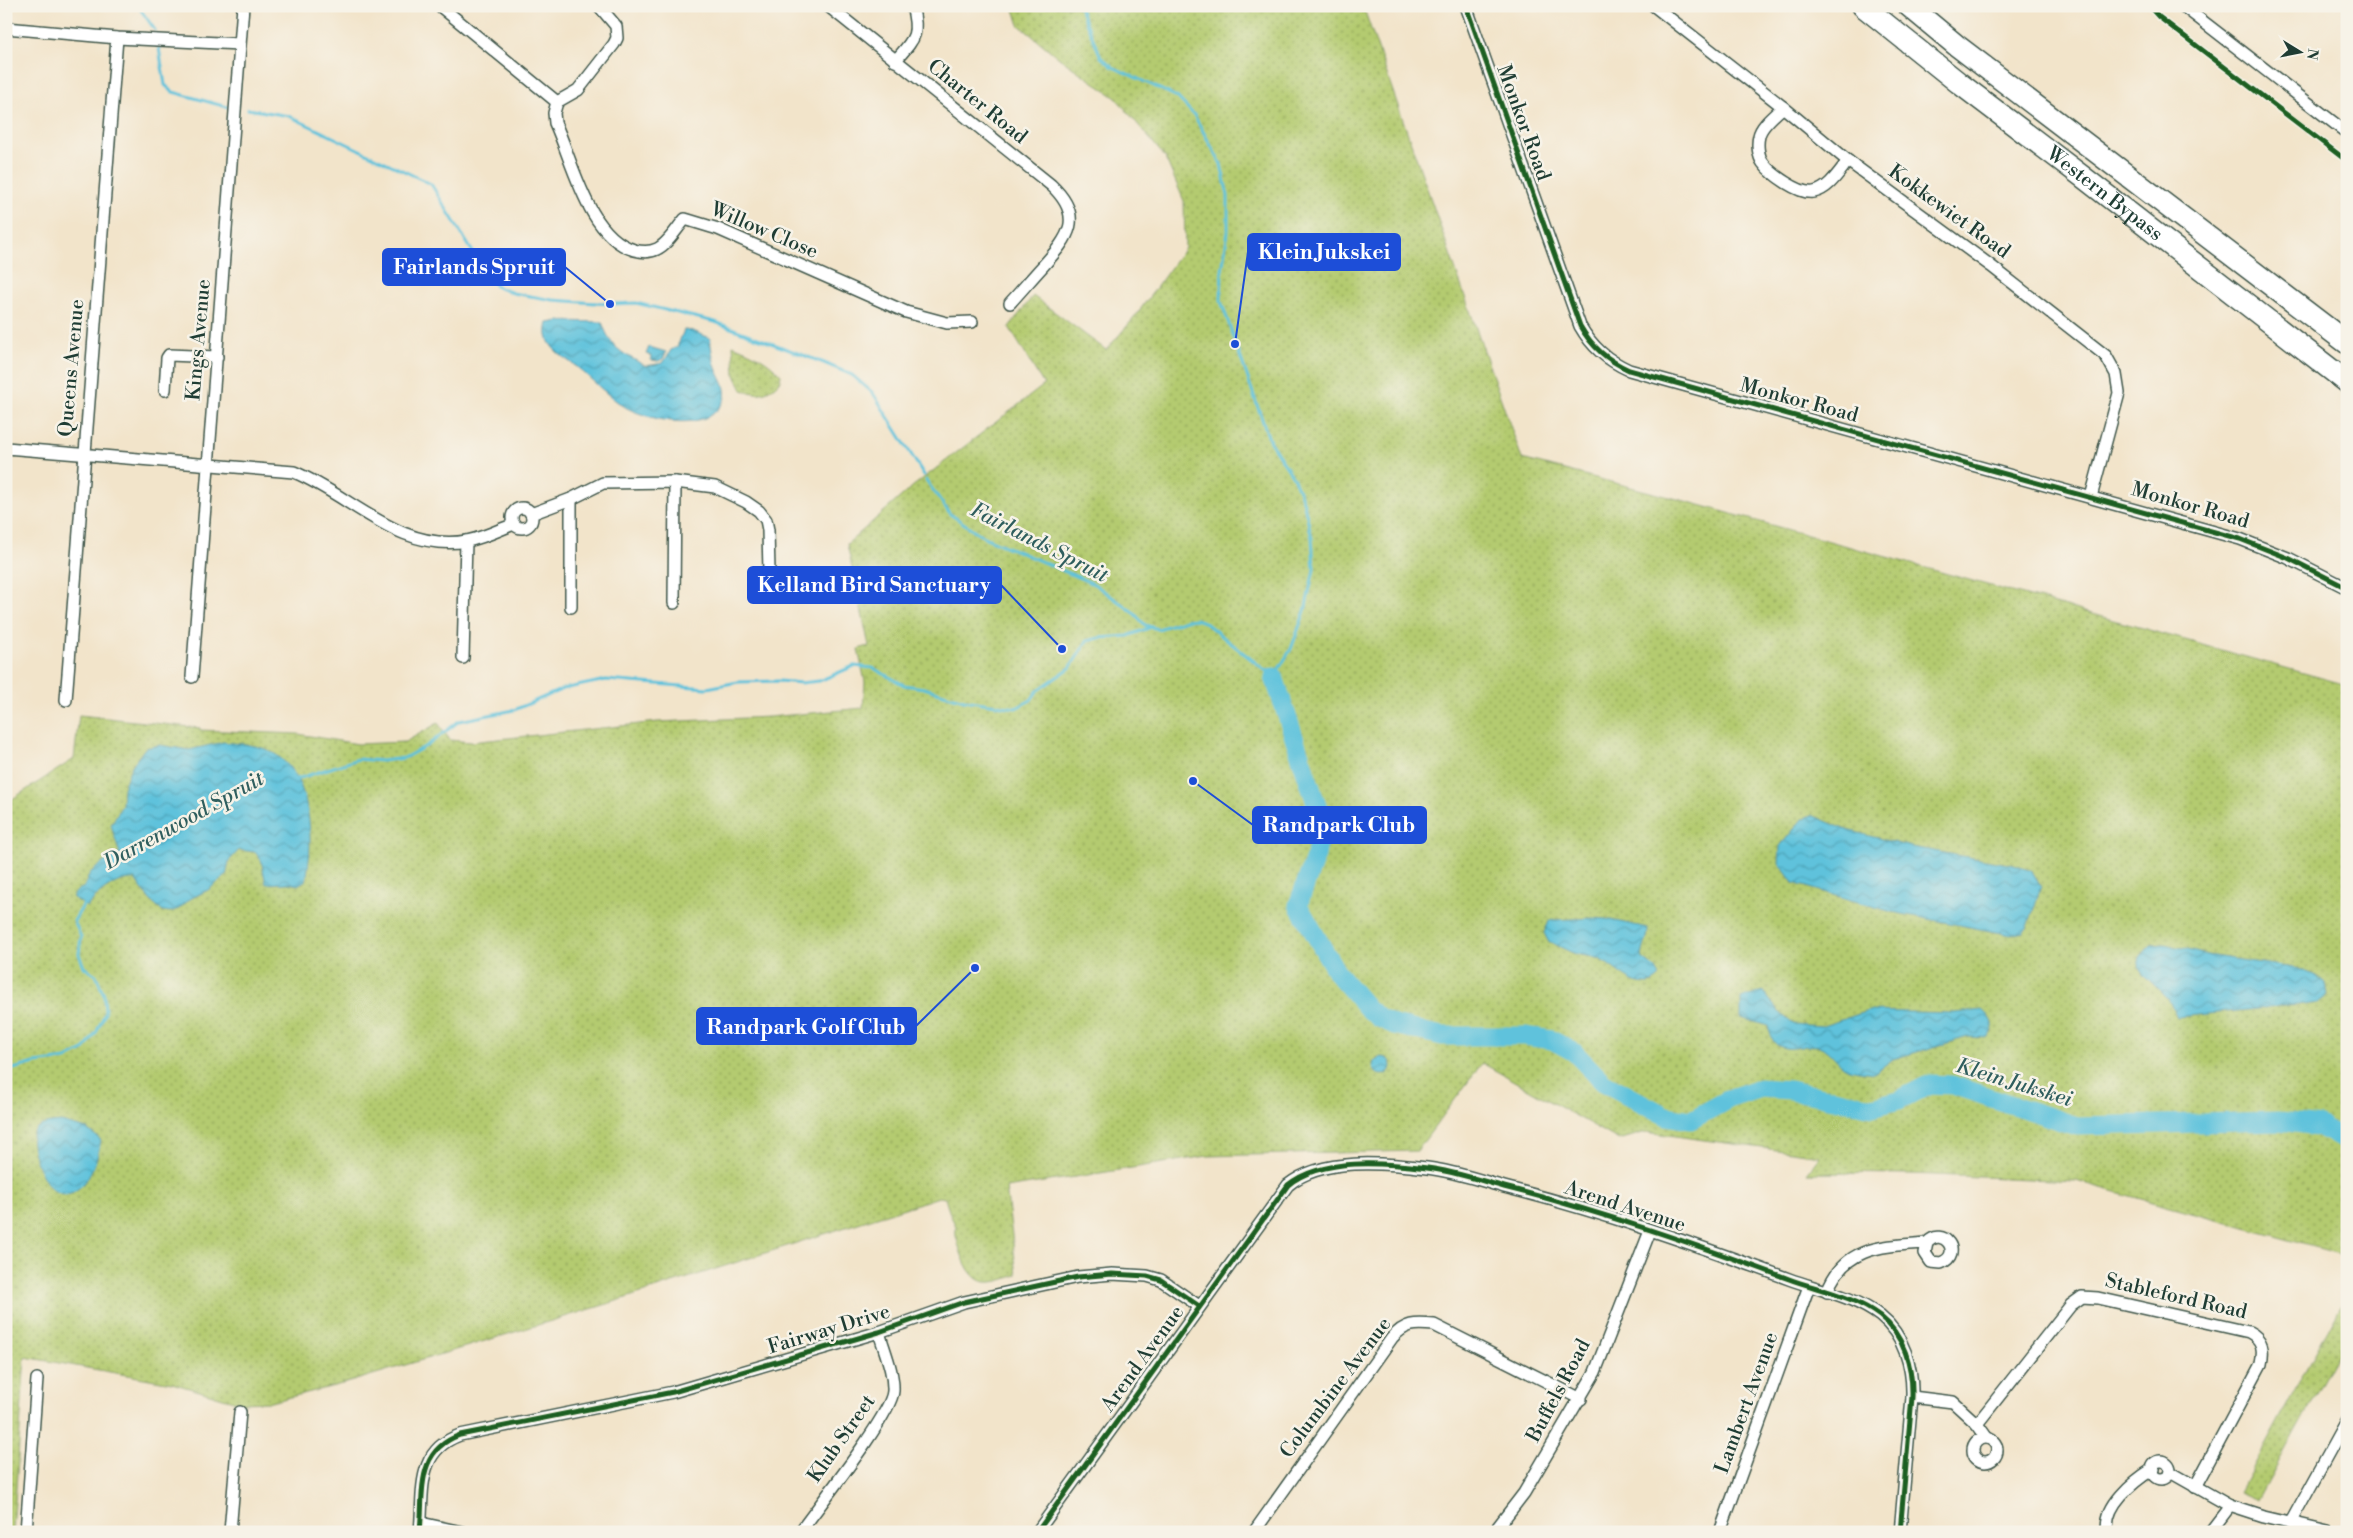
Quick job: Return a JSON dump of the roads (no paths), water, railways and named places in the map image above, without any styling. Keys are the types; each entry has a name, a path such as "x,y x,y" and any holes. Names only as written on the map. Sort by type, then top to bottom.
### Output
{"highway":[{"name":"Western Bypass","path":"1862,6 1958,83 2083,177 2347,382"},
{"name":"Western Bypass","path":"1909,6 1963,51 2347,343"}],"street":[{"name":"Kings Avenue","path":"192,677 243,6"},
{"path":"440,6 557,102 578,90 617,38 616,26 599,6"},
{"name":"Charter Road","path":"828,6 1059,193 1070,212 1069,230 1064,243 1010,303"},
{"path":"895,61 916,34 916,22 912,6"},
{"name":"Monkor Road","path":"1466,6 1580,326 1588,340 1607,358 1629,370 2240,539 2288,558 2347,588"},
{"name":"Kokkewiet Road","path":"1654,6 1783,107 1848,161 1991,266 2106,356 2116,374 2119,393 2091,497"},
{"path":"2183,6 2347,133"},
{"path":"6,28 117,38 240,44"},
{"name":"Queens Avenue","path":"66,700 117,38"},
{"name":"Willow Close","path":"557,102 554,113 556,123 588,203 609,234 631,248 648,252 657,250 685,219 718,229 906,312 947,323 972,322"},
{"path":"1783,107 1763,127 1759,135 1759,154 1762,162 1796,190 1806,193 1824,188 1848,161"},
{"path":"165,390 167,358 169,355 216,357"},
{"path":"6,448 294,472 315,482 408,537 427,542 466,541 514,524 512,516 517,510 525,508 531,514 571,499 603,483 675,482 715,487 732,494 759,511 766,520 769,572"},
{"path":"674,603 675,482"},
{"path":"571,499 571,607"},
{"path":"463,658 466,541"},
{"name":"Arend Avenue","path":"1036,1532 1288,1186 1303,1175 1330,1167 1380,1165 1435,1169 1547,1198 1650,1231 1863,1305 1889,1324 1900,1341 1912,1375 1912,1397 1900,1532"},
{"name":"Buffels Road","path":"1494,1532 1524,1493 1581,1399 1602,1356 1650,1231"},
{"path":"1826,1292 1831,1280 1841,1267 1867,1250 1877,1246 1927,1243"},
{"name":"Fairway Drive","path":"421,1528 423,1488 431,1458 439,1445 460,1435 673,1392 879,1332 964,1302 1090,1275 1131,1274 1161,1280 1199,1306"},
{"name":"Lambert Avenue","path":"1720,1532 1809,1286"},
{"name":"Stableford Road","path":"1977,1424 2065,1312 2082,1297 2087,1296 2249,1332 2256,1336 2263,1348 2261,1364 2195,1487"},
{"name":"Columbine Avenue","path":"1254,1532 1392,1338 1399,1329 1408,1324 1434,1325 1581,1399"},
{"name":"Klub Street","path":"800,1532 874,1430 892,1401 892,1379 879,1332"},
{"path":"26,1532 37,1378"},
{"path":"1912,1397 1952,1402 1977,1424 1987,1438"},
{"path":"230,1532 240,1412"},
{"path":"2292,1527 2347,1420"},
{"path":"2108,1532 2108,1520 2116,1503 2136,1481 2153,1469 2155,1464 2163,1461 2168,1464 2170,1472 2230,1506 2292,1527 2328,1532"},
{"path":"2210,1532 2230,1506"},
{"path":"421,1528 462,1532"}],"water":[{"path":"559,321 602,322 609,338 618,349 646,366 663,363 671,350 677,347 684,330 693,331 710,338 716,368 725,388 724,400 717,411 694,421 665,420 627,408 607,394 553,348 547,337 547,326 548,323"},
{"path":"649,347 666,352 663,359 658,361 651,360 651,356 646,354"},
{"path":"223,742 263,748 275,754 288,765 297,778 304,794 310,829 309,864 306,880 298,885 288,883 266,884 261,860 255,852 239,850 229,861 226,876 208,890 190,899 179,909 170,912 163,911 150,900 135,879 121,881 108,887 87,907 72,897 78,890 84,887 90,873 113,855 120,854 111,825 122,805 123,788 131,767 145,748 160,745 189,750"},
{"path":"1812,815 1844,829 1911,847 2014,865 2032,871 2041,886 2028,927 2023,932 2011,935 1892,912 1793,883 1779,863 1780,846 1803,818"},
{"path":"1593,918 1648,928 1642,958 1656,969 1660,976 1652,982 1644,984 1636,982 1628,979 1599,959 1576,954 1548,941 1544,933 1549,920"},
{"path":"2165,944 2207,955 2295,968 2315,975 2325,984 2327,996 2319,1002 2298,1005 2177,1017 2168,999 2144,975 2138,966 2140,957 2151,945"},
{"path":"1763,991 1779,1012 1793,1024 1823,1026 1868,1011 1955,1013 1982,1010 1992,1023 1992,1030 1988,1038 1968,1037 1893,1059 1874,1073 1860,1071 1843,1066 1828,1051 1821,1047 1784,1048 1779,1046 1773,1040 1768,1026 1741,1018 1741,999"},
{"path":"1382,1057 1388,1060 1391,1066 1388,1072 1382,1075 1376,1072 1373,1066 1376,1060"},
{"path":"61,1122 87,1129 101,1140 97,1157 86,1181 73,1192 65,1195 47,1184 36,1162 32,1145 33,1133 38,1127"}],"waterway":[{"name":"Fairlands Spruit","path":"138,6 155,30"},
{"name":"Klein Jukskei","path":"926,480 950,514 984,537 1094,584 1133,612 1145,625 1158,629 1186,620 1195,619 1204,622 1274,677 1291,649 1305,611 1314,569 1312,538 1303,500 1293,477 1270,442 1221,301 1222,271 1228,231 1228,196 1221,164 1194,115 1177,97 1113,67 1101,57 1079,6"},
{"name":"Fairlands Spruit","path":"159,48 165,85 173,92 227,107"},
{"name":"Fairlands Spruit","path":"248,109 289,116 431,184 490,280 497,287 513,293 553,300 610,304 636,303 715,322 852,375 873,393 924,475"},
{"name":"Darrenwood Spruit","path":"294,780 358,759 382,761 404,758 428,745 459,721 514,710 563,689 606,680 707,688 738,682 779,681 801,683 819,681 854,666 873,668 904,685 924,688 964,700 1016,708 1031,700 1038,690 1070,668 1087,641 1099,638 1128,636 1151,627"},
{"name":"Klein Jukskei","path":"1274,677 1322,821 1316,855 1298,905 1337,973 1368,1009 1379,1018 1394,1025 1442,1036 1525,1036 1552,1040 1574,1052 1603,1082 1666,1116 1691,1120 1731,1098 1760,1088 1790,1090 1872,1107 1899,1100 1930,1084 1952,1085 2077,1126 2280,1121 2319,1126 2347,1142"},
{"name":"Darrenwood Spruit","path":"6,1071 35,1063 66,1059 85,1049 97,1031 105,1013 104,995 96,975 84,967 79,954 81,937 74,921 85,902"}],"place":[{"name":"Fairlands Spruit","path":"610,304"},
{"name":"Klein Jukskei","path":"1235,344"},
{"name":"Kelland Bird Sanctuary","path":"1062,649"},
{"name":"Randpark Club","path":"1193,781"},
{"name":"Randpark Golf Club","path":"975,968"}]}
